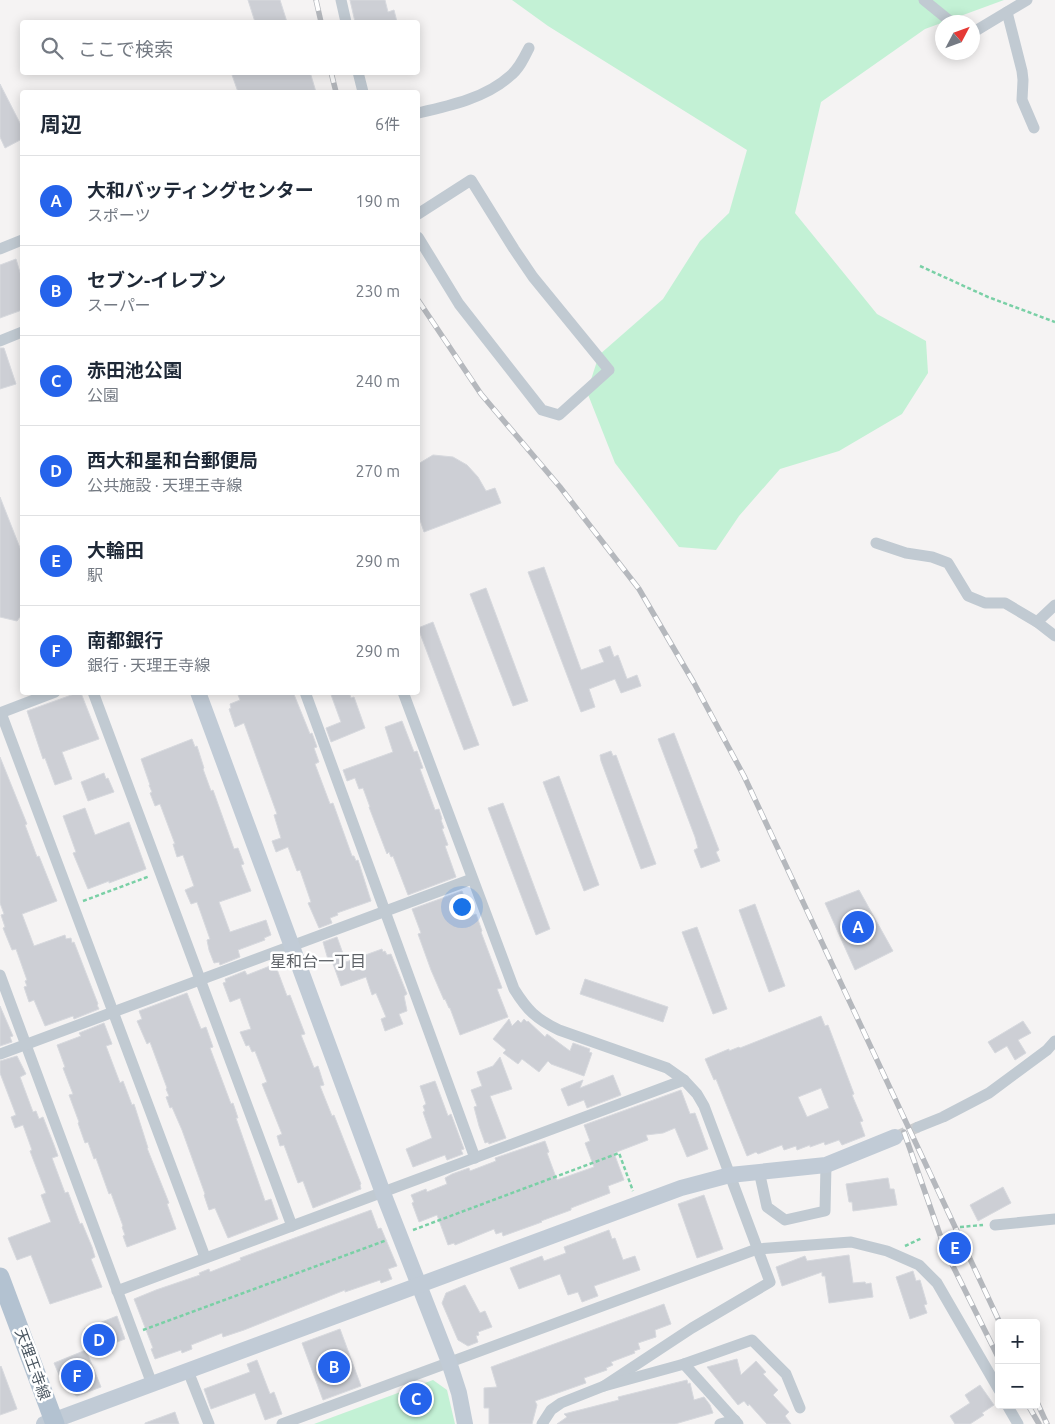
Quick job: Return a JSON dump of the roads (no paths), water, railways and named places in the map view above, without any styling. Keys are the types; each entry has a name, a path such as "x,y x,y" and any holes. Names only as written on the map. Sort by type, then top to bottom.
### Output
{"main road":[{"name":"天理王寺線","path":"0,1277 51,1423"}],"street":[{"path":"342,0 346,20"},
{"path":"924,0 942,15"},
{"path":"980,28 1027,0"},
{"path":"1007,12 1022,70 1022,100 1024,109 1034,128"},
{"path":"420,112 456,103 496,86 511,76 522,63 530,48"},
{"path":"359,75 362,90"},
{"path":"420,213 471,180 514,250 609,370 560,415 542,410 459,304 420,240"},
{"path":"0,249 20,241"},
{"path":"0,341 20,333"},
{"path":"876,542 906,553 932,557 948,563 968,596 985,603 1005,603 1037,622 1055,636"},
{"path":"1037,622 1055,605"},
{"path":"47,695 1,713 205,1258"},
{"path":"94,695 292,1226"},
{"path":"199,695 383,1193 449,1362 459,1393 465,1424"},
{"path":"306,695 475,1158"},
{"path":"404,695 514,989 525,1007 543,1022 559,1030 667,1068 684,1080 697,1094 704,1106 770,1282 692,1328 604,1386"},
{"path":"0,1054 472,879"},
{"path":"0,975 152,1384"},
{"path":"918,1127 943,1117 989,1093 1047,1050 1055,1041"},
{"path":"117,1291 684,1080"},
{"path":"51,1423 188,1370 681,1188 730,1175 826,1165 895,1138"},
{"path":"759,1171 767,1207 785,1220 825,1212 826,1165"},
{"path":"995,1224 1055,1219"},
{"path":"282,1424 757,1249 851,1242 887,1251 920,1265 937,1283 995,1383"},
{"path":"542,1424 551,1410 561,1403 604,1386 684,1364 752,1340 786,1374 800,1408"},
{"path":"684,1364 736,1422"},
{"path":"188,1370 209,1424"},
{"path":"1009,1409 1018,1424"},
{"path":"720,1424 736,1422"}],"tunnel":[{"path":"895,1137 918,1127"}],"railway":[{"path":"316,0 321,20"},
{"path":"332,75 336,90"},
{"path":"420,303 481,394 560,487 639,589 694,683 744,776 998,1319"},
{"path":"904,1132 946,1252 995,1351"},
{"path":"1030,1409 1039,1424"},
{"path":"1040,1409 1047,1424"}],"place":[{"name":"大和バッティングセンター","path":"858,927"},
{"name":"大輪田","path":"955,1248"},
{"name":"西大和星和台郵便局","path":"99,1340"},
{"name":"セブン-イレブン","path":"334,1367"},
{"name":"南都銀行","path":"77,1376"},
{"name":"赤田池公園","path":"416,1399"}],"district":[{"name":"星和台一丁目","path":"318,961"}]}
